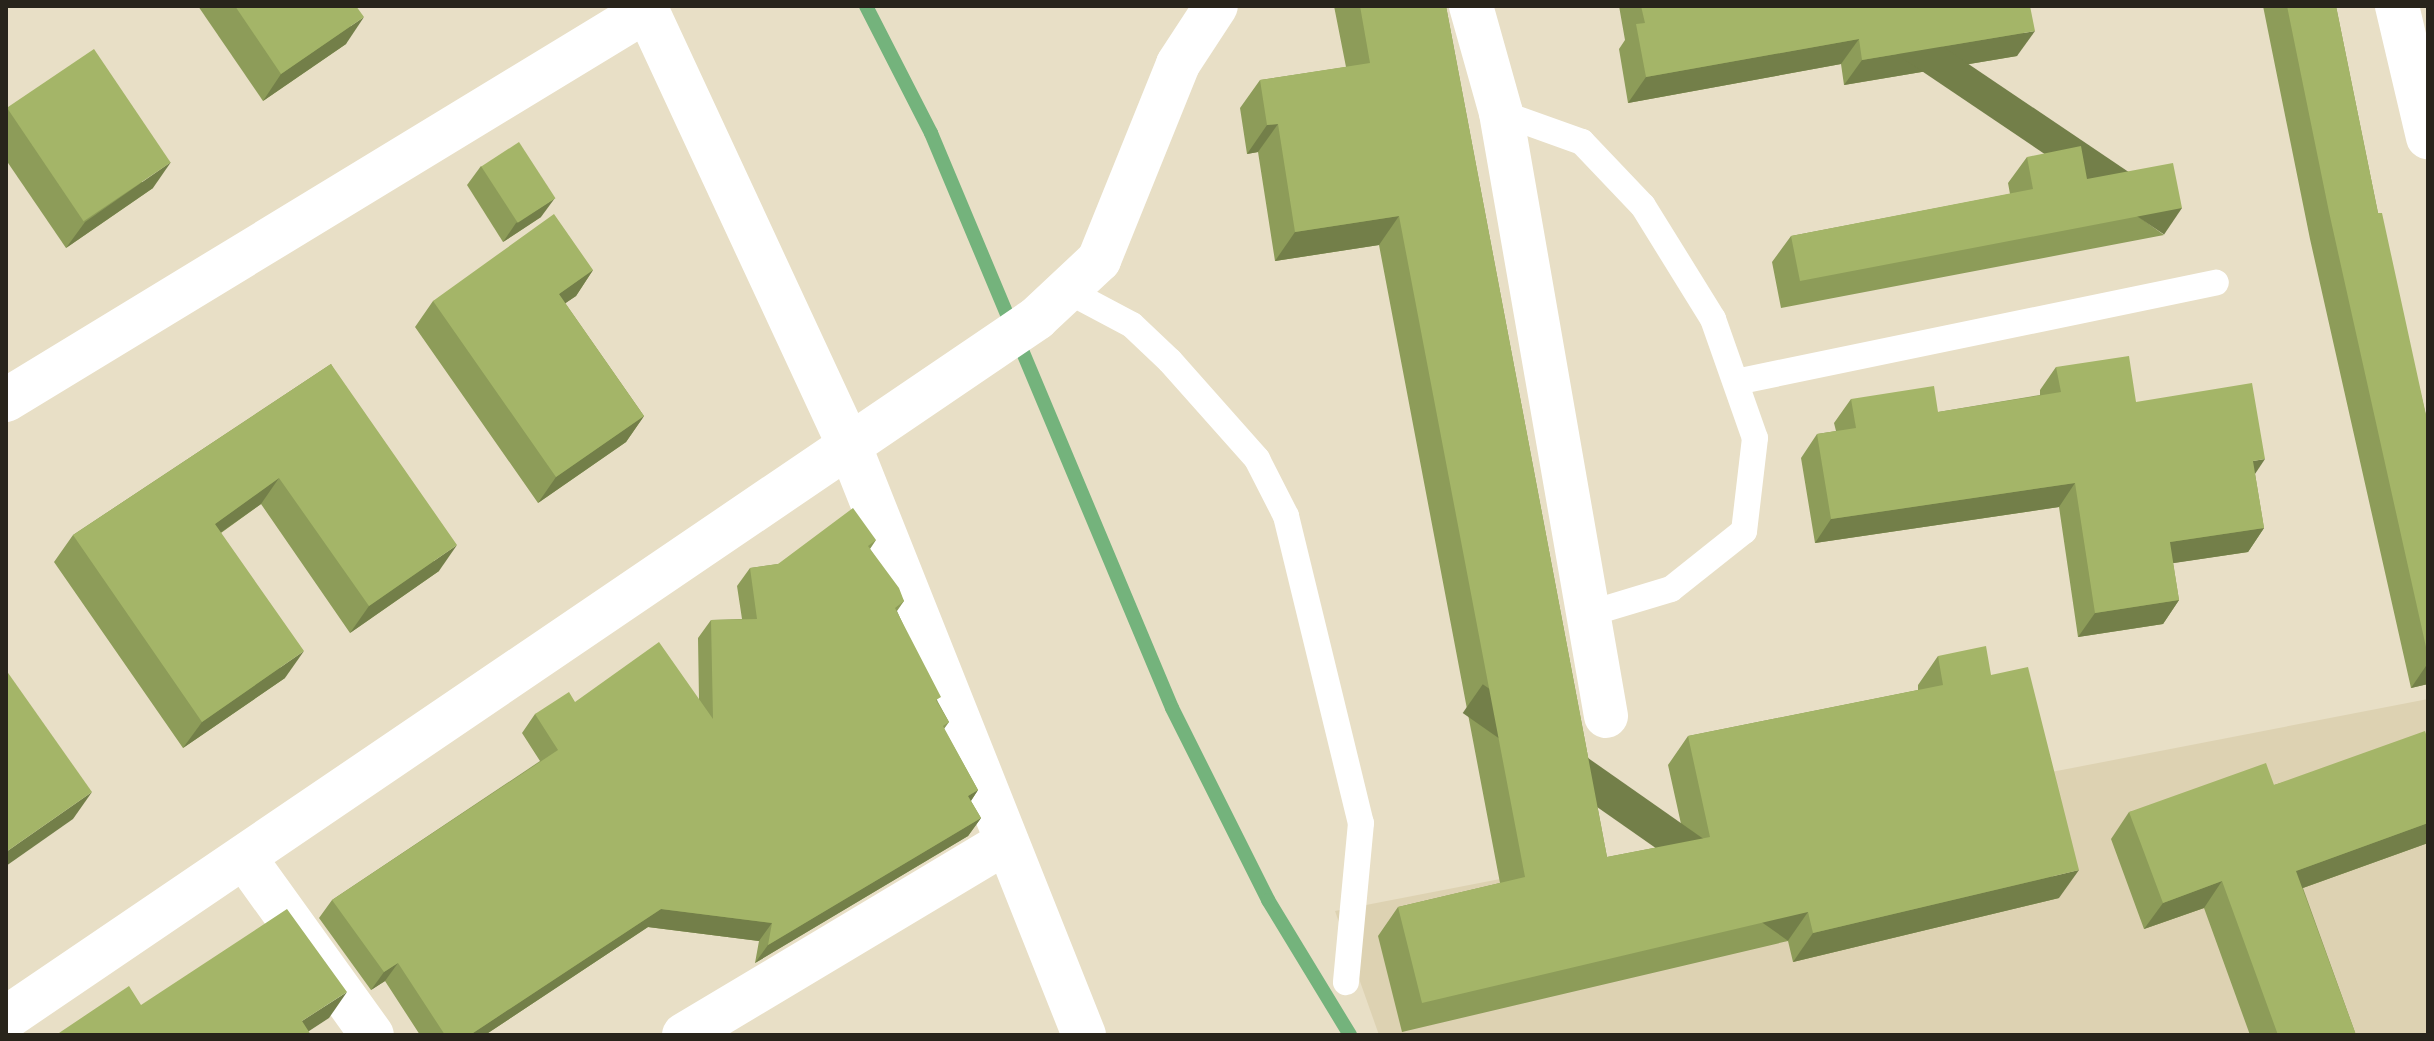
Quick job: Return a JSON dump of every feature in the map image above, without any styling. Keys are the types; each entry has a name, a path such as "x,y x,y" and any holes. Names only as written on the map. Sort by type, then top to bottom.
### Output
{"street":[{"path":"6,1018 867,436 1053,304 1099,260 1178,64 1216,6"},
{"path":"1471,6 1501,113 1606,716"},
{"path":"2397,6 2428,137"},
{"path":"6,400 646,8 867,436 1007,842 1084,1035"},
{"path":"684,1035 1007,842"},
{"path":"244,857 372,1035"}],"lane":[{"path":"1501,113 1582,142 1643,206 1713,319 1755,438 1744,531 1671,589 1588,614"},
{"path":"1736,382 2216,283"},
{"path":"1053,304 1132,325 1170,361 1257,459 1286,516 1361,823 1346,982"}],"shaded area":[{"path":"2428,699 2428,1035 1379,1035 1335,911"}],"building":[{"path":"235,6 356,6 364,17 281,74"},
{"path":"1360,6 1446,6 1607,857 1710,837 1688,736 1943,685 1938,656 1986,646 1991,675 2028,667 2079,870 1813,933 1808,912 1422,1003 1398,907 1525,877 1399,216 1295,232 1278,124 1267,125 1260,80 1370,63"},
{"path":"1641,6 2030,6 2035,31 1862,60 1859,39 1646,77 1636,24 1645,23"},
{"path":"2287,6 2336,6 2378,213 2382,213 2428,424 2428,656 2329,212"},
{"path":"94,49 171,163 84,221 7,108"},
{"path":"519,142 555,198 518,223 481,167"},
{"path":"2081,146 2087,179 2173,163 2182,208 1800,281 1791,236 2033,189 2027,157"},
{"path":"554,214 593,270 559,294 644,416 556,477 433,301"},
{"path":"2129,356 2136,402 2252,383 2265,459 2253,461 2264,528 2170,542 2179,600 2095,613 2075,483 1831,519 1817,434 1856,428 1851,399 1934,386 1938,412 2061,392 2056,367"},
{"path":"331,364 457,545 369,606 279,478 215,524 304,651 202,722 73,535"},
{"path":"853,508 876,540 868,546 899,588 904,601 895,608 941,697 936,700 949,722 943,726 978,790 968,796 981,818 768,945 772,923 661,909 470,1035 445,1035 398,963 384,972 332,900 558,750 535,714 569,692 575,702 659,642 713,719 711,620 757,619 750,568 778,564"},
{"path":"6,670 92,792 6,852"},
{"path":"2425,731 2428,740 2428,823 2296,871 2356,1035 2278,1035 2222,881 2163,903 2129,812 2266,763 2274,785"},
{"path":"287,909 347,992 302,1021 311,1035 56,1035 129,986 141,1005"}],"waterway":[{"path":"866,6 931,133 1172,708 1268,900 1350,1035"}]}
